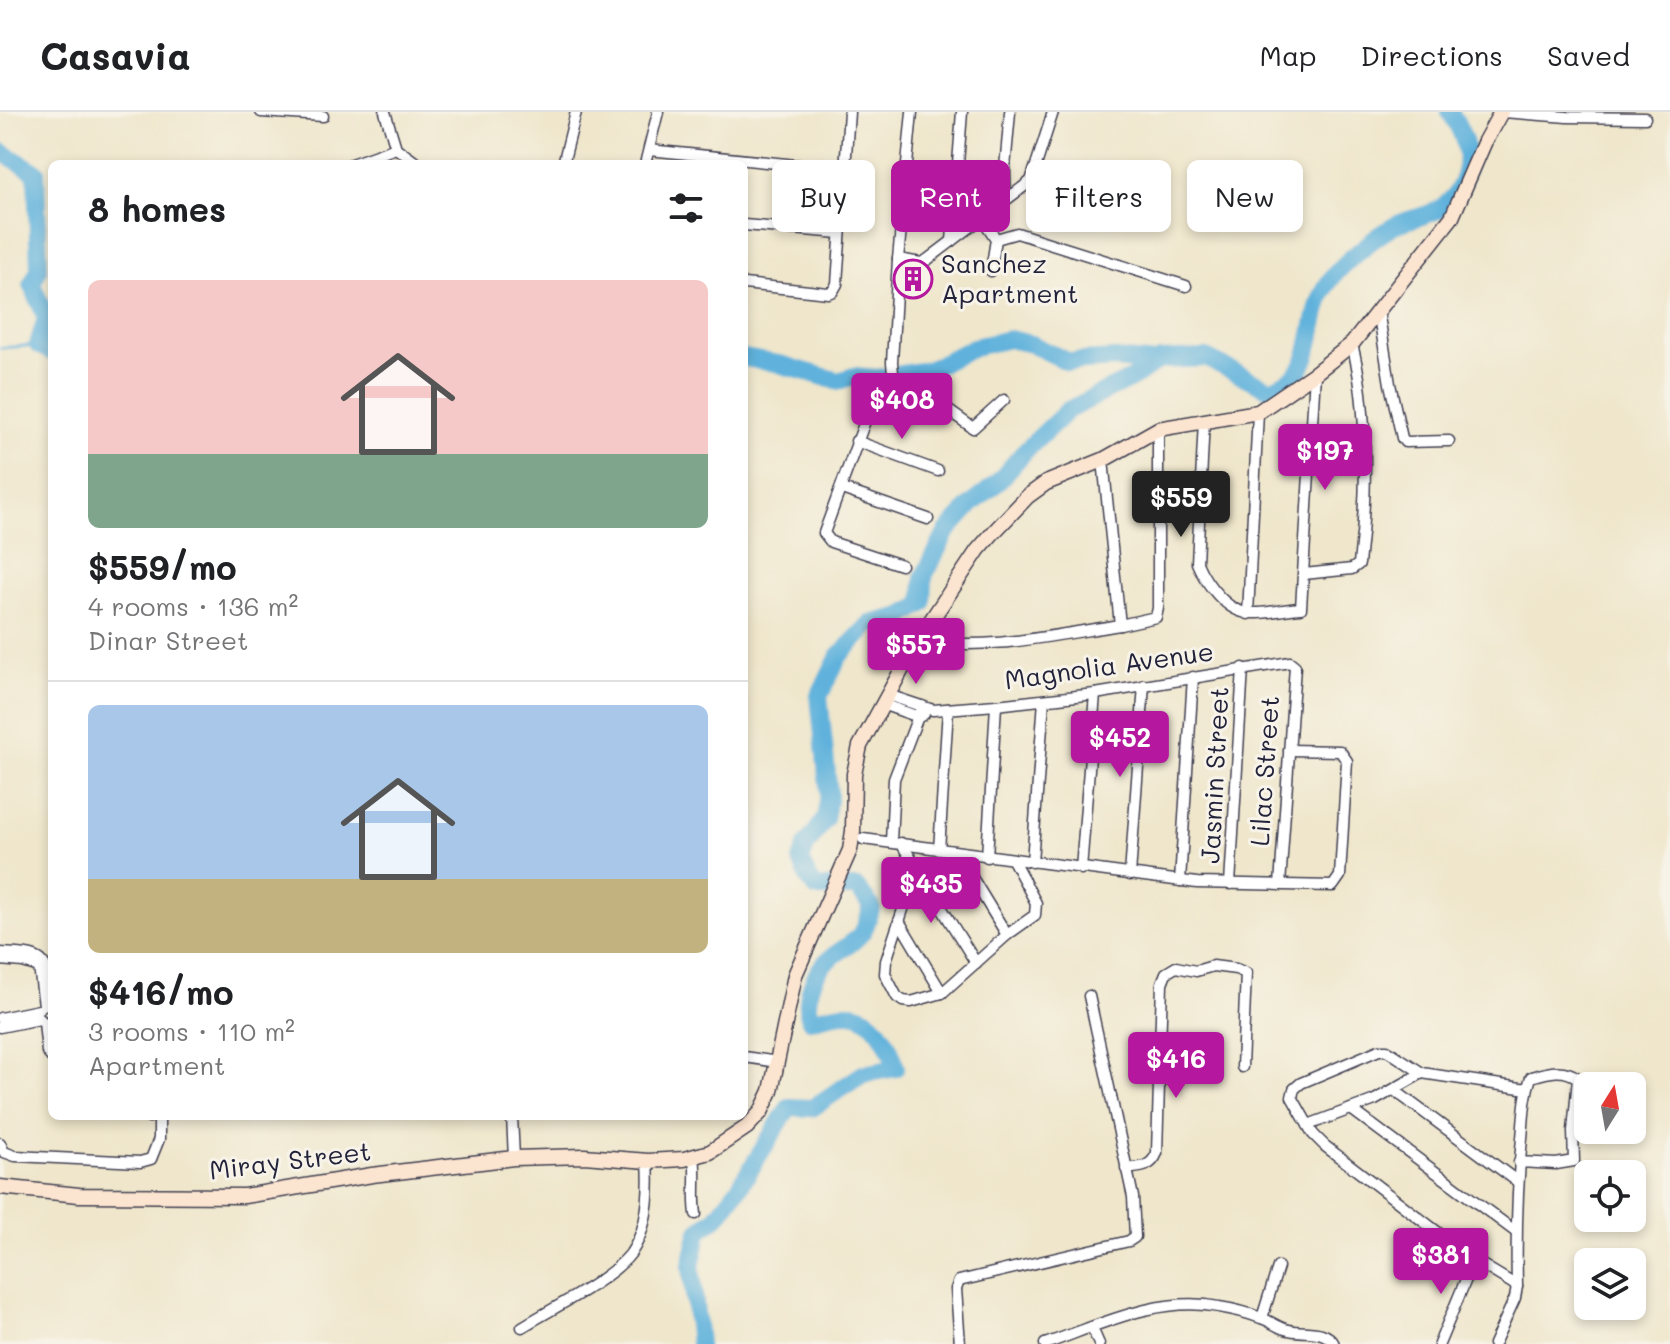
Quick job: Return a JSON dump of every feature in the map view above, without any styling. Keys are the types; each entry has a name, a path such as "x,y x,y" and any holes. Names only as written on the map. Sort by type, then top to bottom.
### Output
{"street":[{"path":"264,112 323,116"},
{"path":"385,112 396,148 410,160"},
{"path":"564,160 576,112"},
{"path":"646,160 658,112"},
{"path":"846,160 849,112"},
{"path":"901,565 831,542 824,533 842,489 856,441 871,408 893,377 898,259 912,112"},
{"path":"952,241 962,112"},
{"path":"1006,160 1010,112"},
{"path":"1010,196 1033,178 1053,112"},
{"path":"1248,614 1258,412 1352,344 1452,217 1485,141 1502,112 1645,118"},
{"path":"362,160 396,148"},
{"path":"649,150 747,160"},
{"path":"748,160 772,163"},
{"path":"748,225 840,233 837,284 833,291 748,284"},
{"path":"898,259 921,263 964,232"},
{"path":"991,232 996,239 991,271"},
{"path":"996,239 1017,233 1186,286"},
{"path":"1378,310 1402,438 1405,442 1449,441"},
{"path":"1304,574 1352,569 1359,564 1365,466 1359,378 1352,344"},
{"path":"1204,420 1197,563 1204,580 1239,611 1248,614 1301,608 1315,373"},
{"path":"893,377 931,398 973,428 1004,400"},
{"name":"Miray Street","path":"0,1187 79,1195 244,1196 372,1175 514,1158 584,1156 648,1161 694,1156 729,1142 761,1112 771,1091 795,975 852,840 856,761 860,746 918,640 978,550 1028,496 1046,483 1103,460 1158,429 1258,412"},
{"path":"918,640 958,646 1041,637 1156,617 1158,429"},
{"path":"856,441 938,471"},
{"path":"1103,460 1120,625"},
{"path":"842,489 928,519"},
{"name":"Magnolia Avenue","path":"885,699 925,711 996,705 1095,694 1290,662"},
{"name":"Lilac Street","path":"1280,885 1295,666 1290,662"},
{"name":"Jasmin Street","path":"1230,884 1243,668"},
{"path":"1180,881 1193,677"},
{"path":"1130,875 1144,685"},
{"path":"1081,869 1095,694"},
{"path":"1032,862 1044,700"},
{"path":"987,857 996,705"},
{"path":"939,850 948,709"},
{"path":"925,711 894,779 896,843 976,963"},
{"path":"863,839 1180,881 1333,886 1340,876 1347,761 1340,751 1289,750"},
{"path":"957,853 1007,935"},
{"path":"916,870 886,961 885,974 897,997 911,1002 942,993 1007,935 1035,915 1037,910 1013,860"},
{"path":"899,921 942,993"},
{"path":"0,953 24,954 48,967"},
{"path":"0,960 38,962"},
{"path":"1126,1169 1146,1166 1153,1162 1157,1153 1162,983 1171,969 1196,971 1213,966 1246,973 1242,1067"},
{"path":"47,1014 48,991"},
{"path":"960,1344 956,1289 959,1281 1129,1241 1135,1237 1133,1197 1089,996"},
{"path":"0,1018 47,1014"},
{"path":"0,1027 47,1014"},
{"path":"1517,1286 1474,1260 1325,1146 1292,1097 1294,1089 1379,1050 1387,1050 1422,1073 1527,1089"},
{"path":"748,1058 778,1062"},
{"path":"1494,1344 1515,1298 1517,1286 1519,1162 1527,1089 1531,1077 1543,1074 1565,1071 1578,1078 1573,1131 1574,1161 1556,1164 1519,1162"},
{"path":"1308,1125 1394,1090 1422,1073"},
{"path":"1394,1090 1518,1182"},
{"path":"1351,1109 1516,1232"},
{"path":"0,1143 4,1152 15,1156 147,1161 157,1150 160,1130 155,1120"},
{"path":"512,1120 514,1158"},
{"path":"694,1156 696,1214"},
{"path":"522,1327 585,1290 633,1250 646,1205 648,1161"},
{"path":"1439,1344 1474,1260"},
{"path":"1262,1318 1278,1267"},
{"path":"1045,1344 1157,1307 1189,1303 1218,1306 1262,1318 1282,1329 1326,1335 1334,1344"},
{"path":"1092,1328 1099,1344"}],"waterway":[{"path":"699,1344 691,1265 699,1231 717,1217 740,1186 789,1107 812,1108 863,1074 896,1068 886,1041 867,1019 844,1013 810,1020 808,1013 810,991 819,971 827,960 859,936 872,907 857,888 816,888 801,860 806,846 825,819 829,794 819,696 839,656 870,624 903,616 923,604 924,576 946,533 1068,410 1133,378 1160,360 1206,358 1271,390 1294,376 1307,354 1323,293 1341,267 1386,231 1444,206 1457,192 1467,161 1461,132 1450,112"},
{"path":"0,151 36,172 39,269 32,284 46,318 38,345 48,350"},
{"path":"748,359 838,381 854,376 877,378 928,370 974,347 1009,339 1031,344 1069,362 1114,359 1155,363"},
{"path":"0,348 38,345"}],"place":[{"name":"Sanchez Apartment","path":"913,279"}]}
